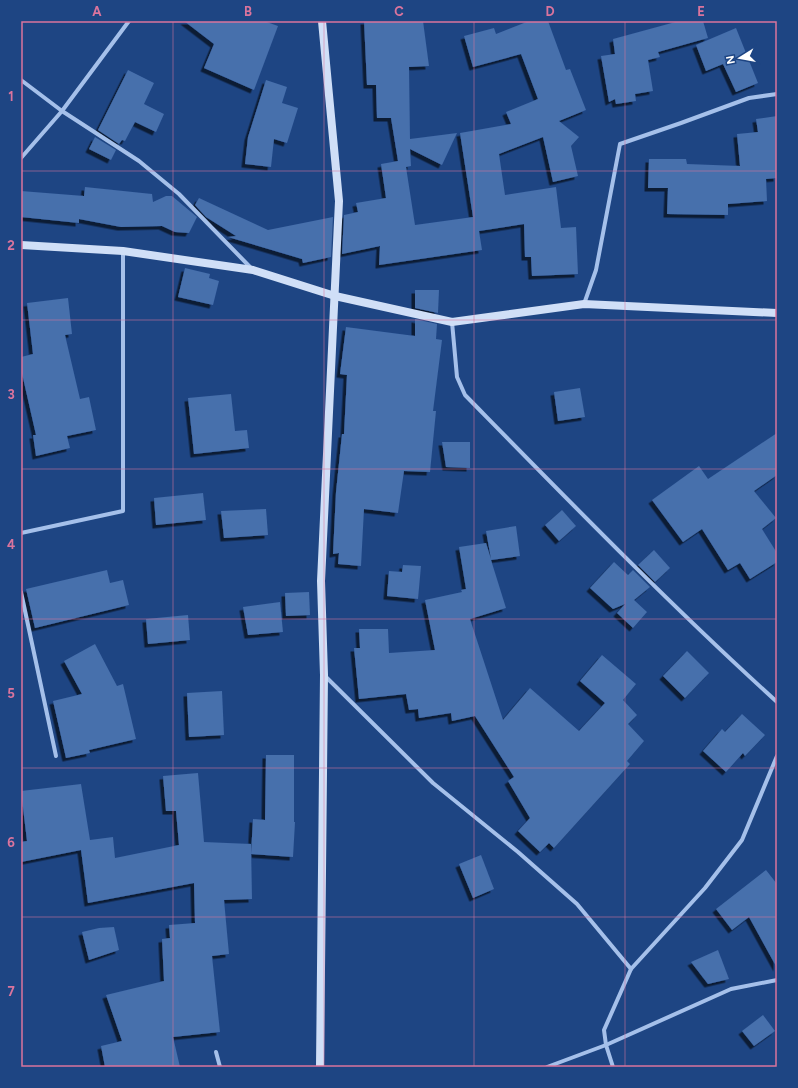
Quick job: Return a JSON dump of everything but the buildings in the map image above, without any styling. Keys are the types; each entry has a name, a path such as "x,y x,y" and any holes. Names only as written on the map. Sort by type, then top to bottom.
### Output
{"street":[{"path":"21,158 62,111 129,21"},
{"path":"320,1067 324,675 322,580 336,296 339,201 322,21"},
{"path":"21,80 62,111 139,162 179,194 253,270"},
{"path":"584,304 596,270 620,144 749,98 777,94"},
{"path":"21,245 123,251 253,270 336,296 452,322 584,304 777,313"},
{"path":"21,533 123,511 123,251"},
{"path":"452,322 457,377 465,395 624,555 777,702"},
{"path":"21,592 56,756"},
{"path":"324,675 432,783 518,852 577,904 631,969"},
{"path":"613,1067 606,1045 604,1030 631,969 705,888 742,840 777,756"},
{"path":"547,1067 606,1045 731,989 777,980"},
{"path":"216,1052 220,1067"}]}
